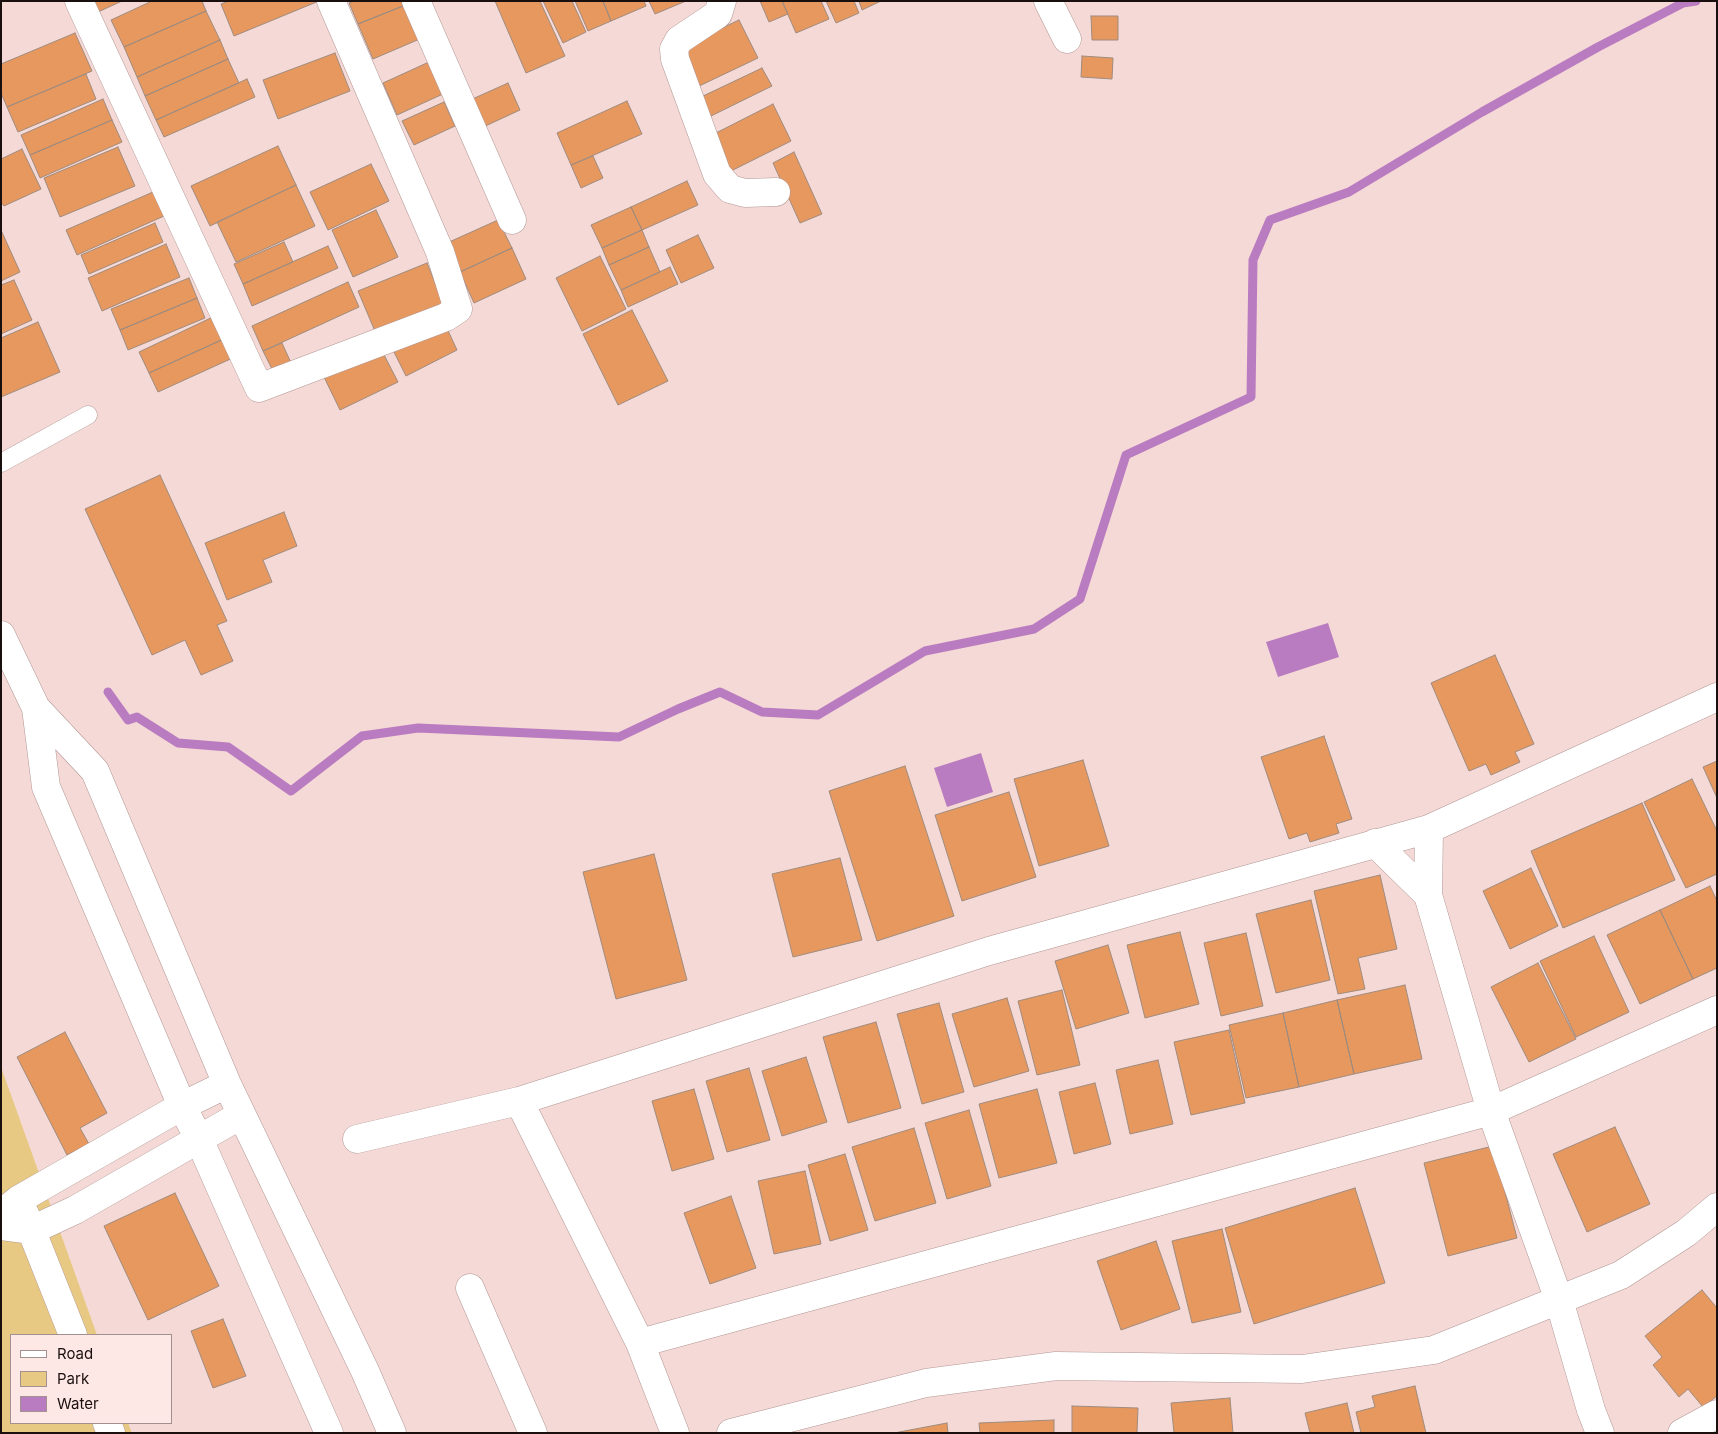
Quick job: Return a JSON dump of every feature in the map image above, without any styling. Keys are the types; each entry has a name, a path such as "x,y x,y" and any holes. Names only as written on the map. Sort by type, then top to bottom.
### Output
{"street":[{"path":"80,1 259,388 446,317 458,309 440,252 331,1"},
{"path":"416,1 512,220"},
{"path":"722,1 718,14 679,40 674,49 675,59 716,174 730,189 745,193 776,192"},
{"path":"1048,1 1067,39"},
{"path":"1,636 36,708 95,771 227,1084 365,1371 392,1433"},
{"path":"357,1139 519,1101 989,951 1429,829 1717,697"},
{"path":"36,708 46,787 182,1106 199,1139 329,1433"},
{"path":"1429,829 1428,895 1491,1111 1559,1300 1591,1410 1600,1433"},
{"path":"1375,843 1428,895"},
{"path":"640,1343 1491,1111 1717,1010"},
{"path":"73,1334 32,1230 10,1207 182,1106 227,1084"},
{"path":"519,1101 640,1343 675,1433"},
{"path":"1,1226 32,1230 75,1210 242,1115"},
{"path":"731,1433 926,1383 1056,1366 1302,1369 1434,1350 1621,1275 1686,1233 1717,1207"},
{"path":"470,1288 533,1433"},
{"path":"1682,1433 1717,1414"}],"lane":[{"path":"1,463 88,415"}],"green space":[{"path":"1,1067 97,1334 10,1334 10,1424 128,1424 132,1433 1,1433"}],"water":[{"path":"1328,623 1339,657 1278,677 1266,642"},
{"path":"981,753 993,792 947,807 934,768"}],"building":[{"path":"93,1 122,1 98,12"},
{"path":"152,1 202,1 206,11 124,47 111,20"},
{"path":"229,1 319,1 234,36 221,4"},
{"path":"354,1 407,1 408,4 358,24 349,3"},
{"path":"495,1 540,1 565,56 526,73"},
{"path":"543,1 572,1 586,32 563,43"},
{"path":"575,1 603,1 611,21 588,31"},
{"path":"603,1 644,1 646,6 611,21"},
{"path":"649,1 686,1 655,14"},
{"path":"760,1 782,1 788,14 769,22"},
{"path":"782,1 821,1 829,19 796,33"},
{"path":"826,1 854,1 859,13 836,23"},
{"path":"859,1 881,1 862,10"},
{"path":"408,4 422,38 373,59 358,24"},
{"path":"206,11 220,40 137,77 124,47"},
{"path":"1091,16 1118,16 1118,40 1092,40"},
{"path":"739,20 758,58 695,88 676,50"},
{"path":"75,33 92,71 7,107 1,93 1,64"},
{"path":"220,40 228,59 145,96 137,77"},
{"path":"335,53 350,91 278,119 263,80"},
{"path":"1082,56 1113,58 1112,79 1081,77"},
{"path":"228,59 239,83 156,120 145,96"},
{"path":"429,62 443,94 397,115 383,83"},
{"path":"762,68 772,86 711,116 701,97"},
{"path":"86,74 96,99 18,132 7,107"},
{"path":"247,79 255,97 164,137 156,120"},
{"path":"508,83 520,110 481,128 468,101"},
{"path":"103,99 112,120 30,155 21,135"},
{"path":"627,101 642,134 571,165 557,133"},
{"path":"444,102 455,126 414,145 402,121"},
{"path":"773,104 791,141 729,172 710,136"},
{"path":"112,120 122,142 40,178 30,155"},
{"path":"278,146 296,185 210,226 191,186"},
{"path":"118,147 135,186 60,217 44,178"},
{"path":"22,149 41,189 4,206 1,202 1,159"},
{"path":"794,152 822,214 800,223 773,163"},
{"path":"593,156 603,178 581,188 571,165"},
{"path":"371,164 389,201 328,230 310,192"},
{"path":"687,181 698,205 642,230 631,207"},
{"path":"296,185 315,226 236,262 217,222"},
{"path":"153,192 164,216 77,255 66,230"},
{"path":"631,207 642,230 602,248 591,225"},
{"path":"376,210 398,257 353,277 332,230"},
{"path":"498,220 512,248 460,272 447,243"},
{"path":"155,223 163,242 89,274 81,255"},
{"path":"1,230 20,272 1,281"},
{"path":"642,230 649,247 609,265 602,248"},
{"path":"698,235 714,268 681,283 666,250"},
{"path":"284,242 293,262 243,284 234,264"},
{"path":"166,244 180,277 102,311 88,278"},
{"path":"328,246 338,268 252,306 243,284"},
{"path":"649,247 660,272 621,290 609,265"},
{"path":"512,248 526,279 474,303 460,272"},
{"path":"600,256 626,309 582,331 556,278"},
{"path":"427,263 445,308 377,336 358,291"},
{"path":"670,267 678,284 628,307 621,290"},
{"path":"189,278 197,298 120,330 111,309"},
{"path":"14,280 32,320 1,334 1,285"},
{"path":"348,282 359,307 263,351 252,326"},
{"path":"197,298 205,318 128,350 120,330"},
{"path":"632,310 668,381 618,405 583,334"},
{"path":"217,315 228,337 149,373 139,352"},
{"path":"38,322 60,372 1,397 1,338"},
{"path":"445,324 457,350 406,376 393,350"},
{"path":"228,337 237,356 158,392 149,373"},
{"path":"282,343 292,365 274,373 263,351"},
{"path":"381,349 398,382 340,410 324,377"},
{"path":"160,475 227,621 217,625 233,661 201,675 185,640 152,655 85,509"},
{"path":"284,512 297,546 263,560 272,582 227,600 205,543"},
{"path":"1495,655 1534,744 1515,752 1520,762 1491,775 1486,764 1469,771 1431,683"},
{"path":"1324,736 1352,819 1336,824 1339,833 1310,842 1307,833 1289,839 1261,757"},
{"path":"1083,760 1109,846 1039,866 1014,779"},
{"path":"1717,761 1717,798 1703,767"},
{"path":"905,766 954,916 877,941 829,791"},
{"path":"1692,779 1717,831 1717,874 1686,888 1644,802"},
{"path":"1009,792 1036,877 962,901 935,815"},
{"path":"1642,803 1675,880 1563,928 1531,851"},
{"path":"654,854 687,980 616,999 583,872"},
{"path":"840,858 862,940 793,957 772,874"},
{"path":"1531,868 1558,926 1510,949 1483,891"},
{"path":"1380,875 1397,949 1358,958 1365,989 1338,994 1314,891"},
{"path":"1710,886 1717,901 1717,968 1693,979 1660,910"},
{"path":"1311,900 1330,980 1276,993 1256,914"},
{"path":"1660,910 1693,979 1640,1004 1607,935"},
{"path":"1180,932 1199,1004 1145,1018 1127,945"},
{"path":"1246,933 1263,1006 1221,1016 1204,943"},
{"path":"1594,936 1629,1012 1576,1037 1540,961"},
{"path":"1108,945 1129,1013 1076,1029 1055,961"},
{"path":"1538,963 1576,1039 1529,1062 1491,987"},
{"path":"1405,985 1422,1059 1354,1074 1337,1000"},
{"path":"1062,990 1080,1065 1037,1075 1018,1001"},
{"path":"1007,998 1029,1071 974,1087 952,1014"},
{"path":"1337,1000 1354,1074 1299,1087 1283,1013"},
{"path":"939,1003 964,1092 922,1104 897,1014"},
{"path":"1283,1013 1299,1087 1246,1098 1229,1025"},
{"path":"876,1022 901,1108 848,1123 823,1037"},
{"path":"1229,1030 1245,1103 1191,1115 1174,1042"},
{"path":"65,1032 107,1113 80,1128 89,1144 67,1155 17,1057"},
{"path":"806,1057 827,1122 782,1136 762,1071"},
{"path":"1158,1060 1173,1124 1130,1134 1116,1070"},
{"path":"749,1068 770,1140 727,1152 706,1081"},
{"path":"1095,1083 1111,1144 1074,1154 1059,1092"},
{"path":"694,1089 714,1159 672,1171 652,1101"},
{"path":"1037,1089 1057,1163 999,1178 979,1104"},
{"path":"969,1110 991,1186 947,1199 925,1123"},
{"path":"1615,1127 1650,1204 1587,1232 1553,1154"},
{"path":"914,1128 936,1203 875,1221 852,1147"},
{"path":"1493,1146 1517,1238 1448,1256 1424,1163"},
{"path":"845,1154 868,1230 830,1241 808,1165"},
{"path":"805,1171 821,1244 774,1254 758,1181"},
{"path":"1355,1188 1385,1283 1254,1324 1225,1228"},
{"path":"175,1193 219,1286 148,1320 104,1226"},
{"path":"731,1196 756,1268 710,1284 684,1213"},
{"path":"1222,1229 1241,1312 1192,1323 1172,1241"},
{"path":"1156,1241 1180,1309 1121,1330 1097,1261"},
{"path":"1702,1290 1717,1308 1717,1396 1703,1407 1688,1389 1679,1397 1653,1365 1662,1357 1645,1336"},
{"path":"223,1319 246,1376 213,1388 191,1331"},
{"path":"1415,1386 1426,1433 1361,1433 1356,1412 1375,1407 1372,1396"},
{"path":"1230,1398 1233,1433 1174,1433 1171,1403"},
{"path":"1347,1403 1354,1433 1310,1433 1305,1413"},
{"path":"1072,1406 1138,1408 1137,1433 1072,1433"},
{"path":"1054,1420 1054,1433 980,1433 979,1423"},
{"path":"947,1423 948,1433 894,1433"}],"waterway":[{"path":"108,692 128,720 137,717 178,743 228,747 291,791 362,736 418,728 619,737 678,709 720,692 762,712 818,715 925,651 1034,629 1080,599 1126,455 1251,397 1253,260 1270,220 1349,192 1482,112 1598,47 1683,3 1696,1"}]}
